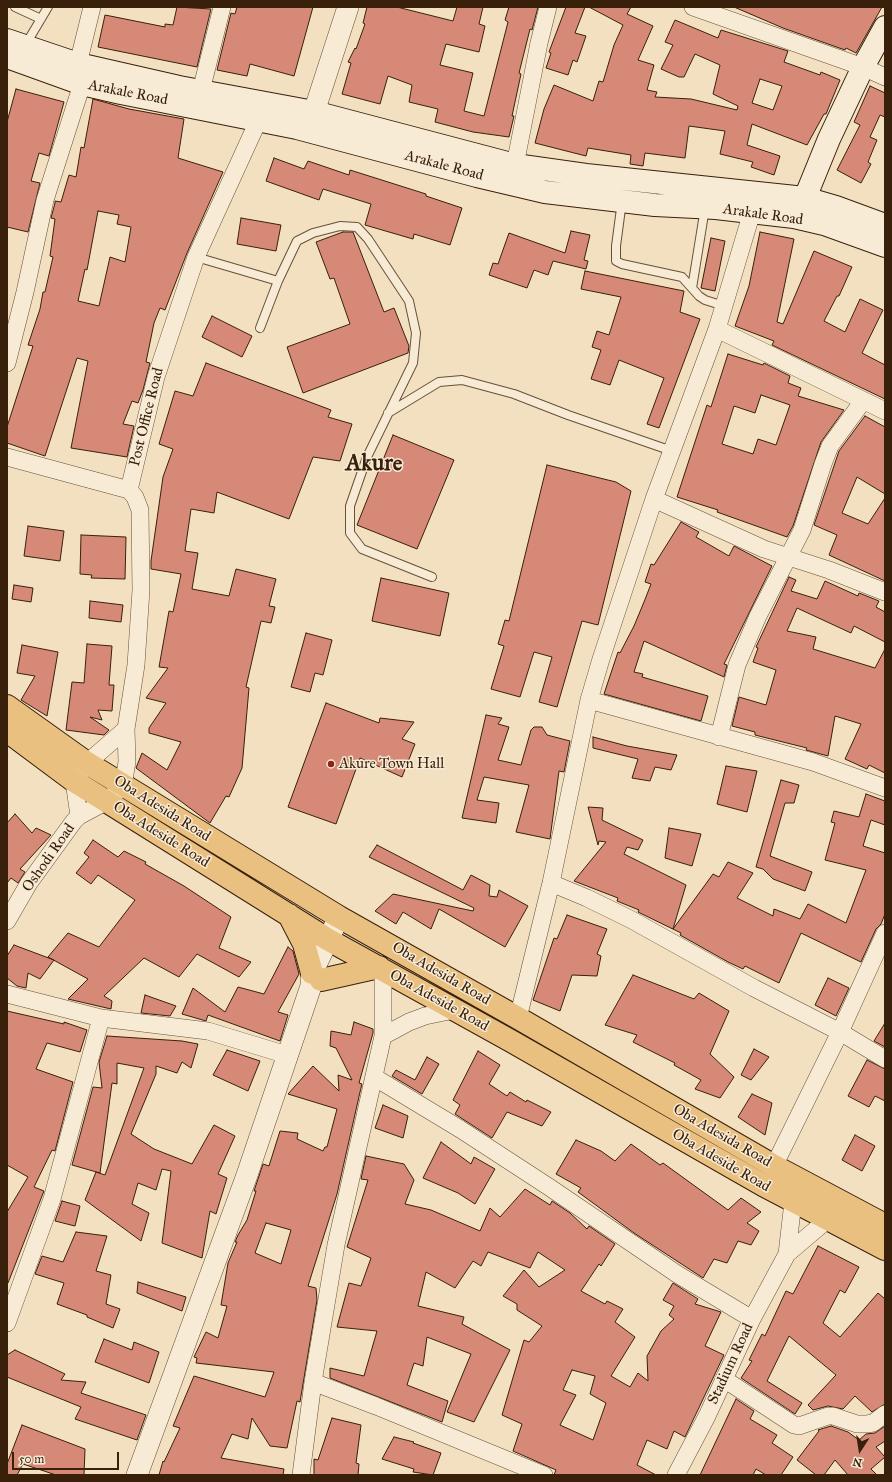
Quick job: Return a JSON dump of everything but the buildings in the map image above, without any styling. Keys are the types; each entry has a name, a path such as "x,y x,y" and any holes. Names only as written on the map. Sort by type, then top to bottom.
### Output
{"main road":[{"path":"805,198 829,139 863,67 885,27"},
{"name":"Arakale Road","path":"13,48 80,74 122,93 259,119 545,192 794,217 824,224 885,246"},
{"name":"Arakale Road","path":"80,74 201,90 314,112 515,165 633,180 805,198 836,206 885,225"},
{"path":"627,201 633,180"},
{"name":"Oba Adesida Road","path":"7,706 87,763 346,921 518,1018 774,1166 885,1225"},
{"name":"Oba Adeside Road","path":"7,731 74,781 333,942 826,1220 885,1249"},
{"path":"289,915 304,944 315,980 381,968"}],"street":[{"path":"7,363 25,292 45,200 80,74 92,7"},
{"path":"201,90 222,7"},
{"path":"314,112 348,7"},
{"path":"515,165 539,44 548,7"},
{"path":"693,7 863,67 885,77"},
{"name":"Post Office Road","path":"129,490 156,377 196,257 259,119"},
{"path":"518,1018 551,883 589,700 654,499 717,329 752,212"},
{"path":"717,329 885,411"},
{"path":"719,737 737,665 758,616 802,530 830,446 863,400"},
{"path":"7,458 129,490 135,497 140,510 142,542 141,590 136,665 126,729 126,762 123,785 107,801 79,816 74,781 87,763 126,729"},
{"path":"654,499 764,549 829,570 885,592"},
{"path":"589,700 813,762 885,788"},
{"name":"Oshodi Road","path":"7,921 29,883 79,816"},
{"path":"551,883 587,898 630,919 754,988 840,1032 885,1059"},
{"path":"137,1475 247,1175 287,1055 315,980 333,942 346,921"},
{"path":"774,1166 840,1032 885,933"},
{"path":"301,1475 313,1382 336,1245 383,1036 381,968"},
{"path":"7,994 101,1018 208,1031 250,1042 287,1055"},
{"path":"383,1036 414,1020 454,1010"},
{"path":"7,1323 52,1199 101,1018"},
{"path":"374,1077 536,1178 677,1274 752,1318"},
{"path":"788,1254 794,1202"},
{"path":"788,1254 826,1220"},
{"name":"Stadium Road","path":"676,1475 724,1380 752,1318 788,1254"},
{"path":"724,1380 794,1425 799,1426 828,1416 833,1416 856,1424 867,1424 879,1420 885,1414"},
{"path":"313,1382 376,1406 544,1475"}],"lane":[{"path":"15,7 41,19"},
{"path":"13,48 41,19 48,7"},
{"path":"627,201 616,246 616,261 622,264 682,277 705,300 724,306"},
{"path":"692,288 705,208"},
{"path":"260,328 278,281 297,241 314,233 340,226 358,227 368,239 409,301 416,333 413,363 367,457 350,506 350,533 362,549 432,577"},
{"path":"196,257 278,281"},
{"path":"388,413 439,382 462,380 514,394 568,416 672,451"}],"place":[{"name":"Akure Town Hall","path":"331,764"}],"district":[{"name":"Akure","path":"374,464"}]}
